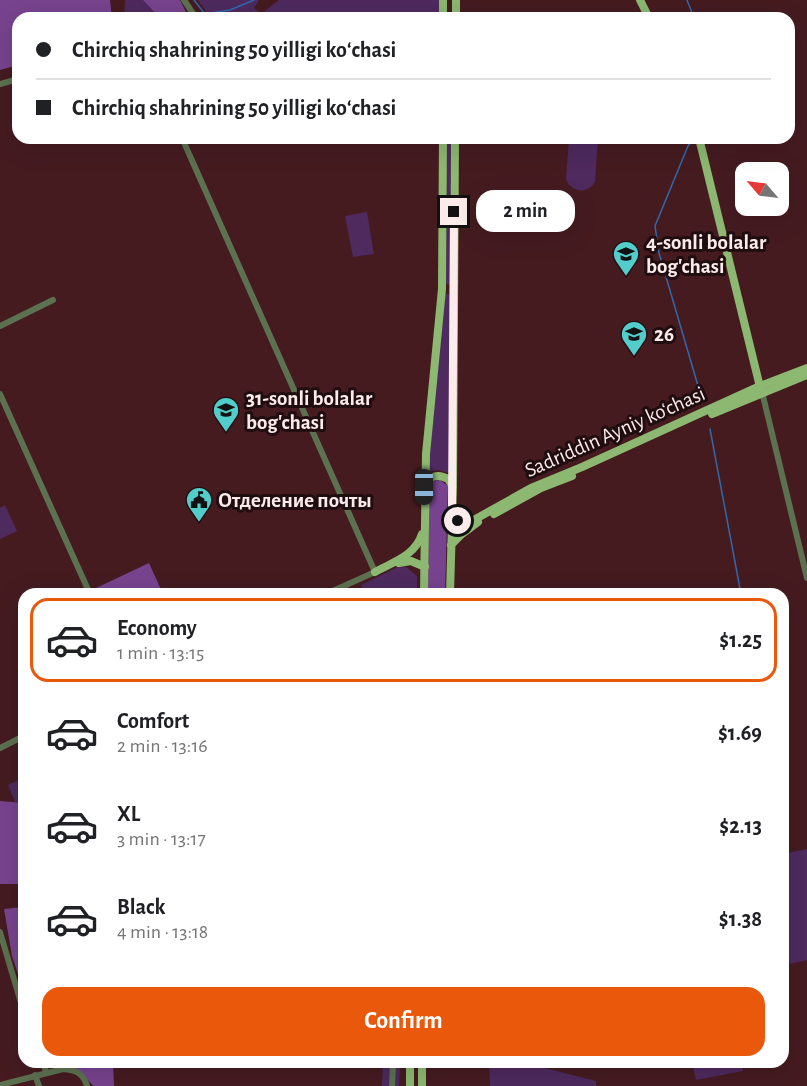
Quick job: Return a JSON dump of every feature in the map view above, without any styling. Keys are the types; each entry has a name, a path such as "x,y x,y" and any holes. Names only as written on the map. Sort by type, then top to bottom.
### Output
{"main road":[{"path":"424,588 424,487 442,289 443,144"},
{"path":"450,588 453,488 455,144"},
{"path":"700,144 761,389"},
{"path":"442,289 453,289"},
{"name":"Sadriddin Ayniy ko‘chasi","path":"450,546 475,524 541,488 584,471 807,368"},
{"name":"Sadriddin Ayniy ko‘chasi","path":"452,504 458,521 462,523 472,521 547,480 761,389 807,375"},
{"path":"424,487 429,478 438,475 448,478 453,488"},
{"path":"375,572 411,552 421,539 424,527"},
{"path":"375,572 405,562 416,562 424,567"},
{"path":"410,1086 411,1068"},
{"path":"422,1068 422,1086"}],"street":[{"path":"185,144 375,572 339,588"},
{"path":"0,326 53,300"},
{"path":"761,389 807,578"},
{"path":"0,394 87,588"},
{"path":"0,747 18,739"},
{"path":"0,932 3,953 18,996"},
{"path":"45,1068 46,1072"},
{"path":"392,1086 393,1068"},
{"path":"0,1085 25,1082 35,1075 63,1069 77,1071 84,1078 87,1086"},
{"path":"35,1075 39,1086"}],"shaded area":[{"path":"0,0 110,0 111,12 12,12 12,67 0,70"},
{"path":"125,0 143,0 154,12 124,12"},
{"path":"143,0 180,0 186,12 154,12"},
{"path":"198,0 259,0 254,8 259,12 206,12"},
{"path":"279,0 439,0 439,12 264,12"},
{"path":"447,144 451,144 450,285 446,284"},
{"path":"569,144 598,144 595,182 592,186 584,190 576,190 566,180"},
{"path":"367,212 374,254 353,257 345,216"},
{"path":"445,293 450,295 449,473 438,470 428,472"},
{"path":"440,480 448,486 445,588 428,588 429,485"},
{"path":"5,505 17,531 0,539 0,508"},
{"path":"149,563 160,588 96,588"},
{"path":"398,567 406,567 417,576 417,588 362,588 361,585"},
{"path":"18,780 18,802 15,802 8,785"},
{"path":"0,801 18,802 18,884 0,884"},
{"path":"807,849 807,960 790,964 789,959 789,853"},
{"path":"18,908 18,974 12,956 4,909"},
{"path":"74,1068 113,1068 114,1086 94,1086"},
{"path":"383,1068 400,1068 399,1086 382,1086"},
{"path":"489,1068 545,1068 596,1081 596,1086 490,1086"},
{"path":"693,1068 742,1068 743,1071 696,1080"}],"waterway":[{"path":"194,0 203,12"},
{"path":"218,12 230,10 254,0"},
{"path":"687,0 692,12"},
{"path":"690,144 655,226 659,253 701,396"},
{"path":"710,429 740,588"}],"place":[{"name":"4-sonli bolalar bog'chasi","path":"626,277"},
{"name":"26","path":"634,357"},
{"name":"31-sonli bolalar bog'chasi","path":"226,433"},
{"name":"Отделение почты","path":"199,523"}],"route":[{"path":"454,212 452,504 458,521"}]}
